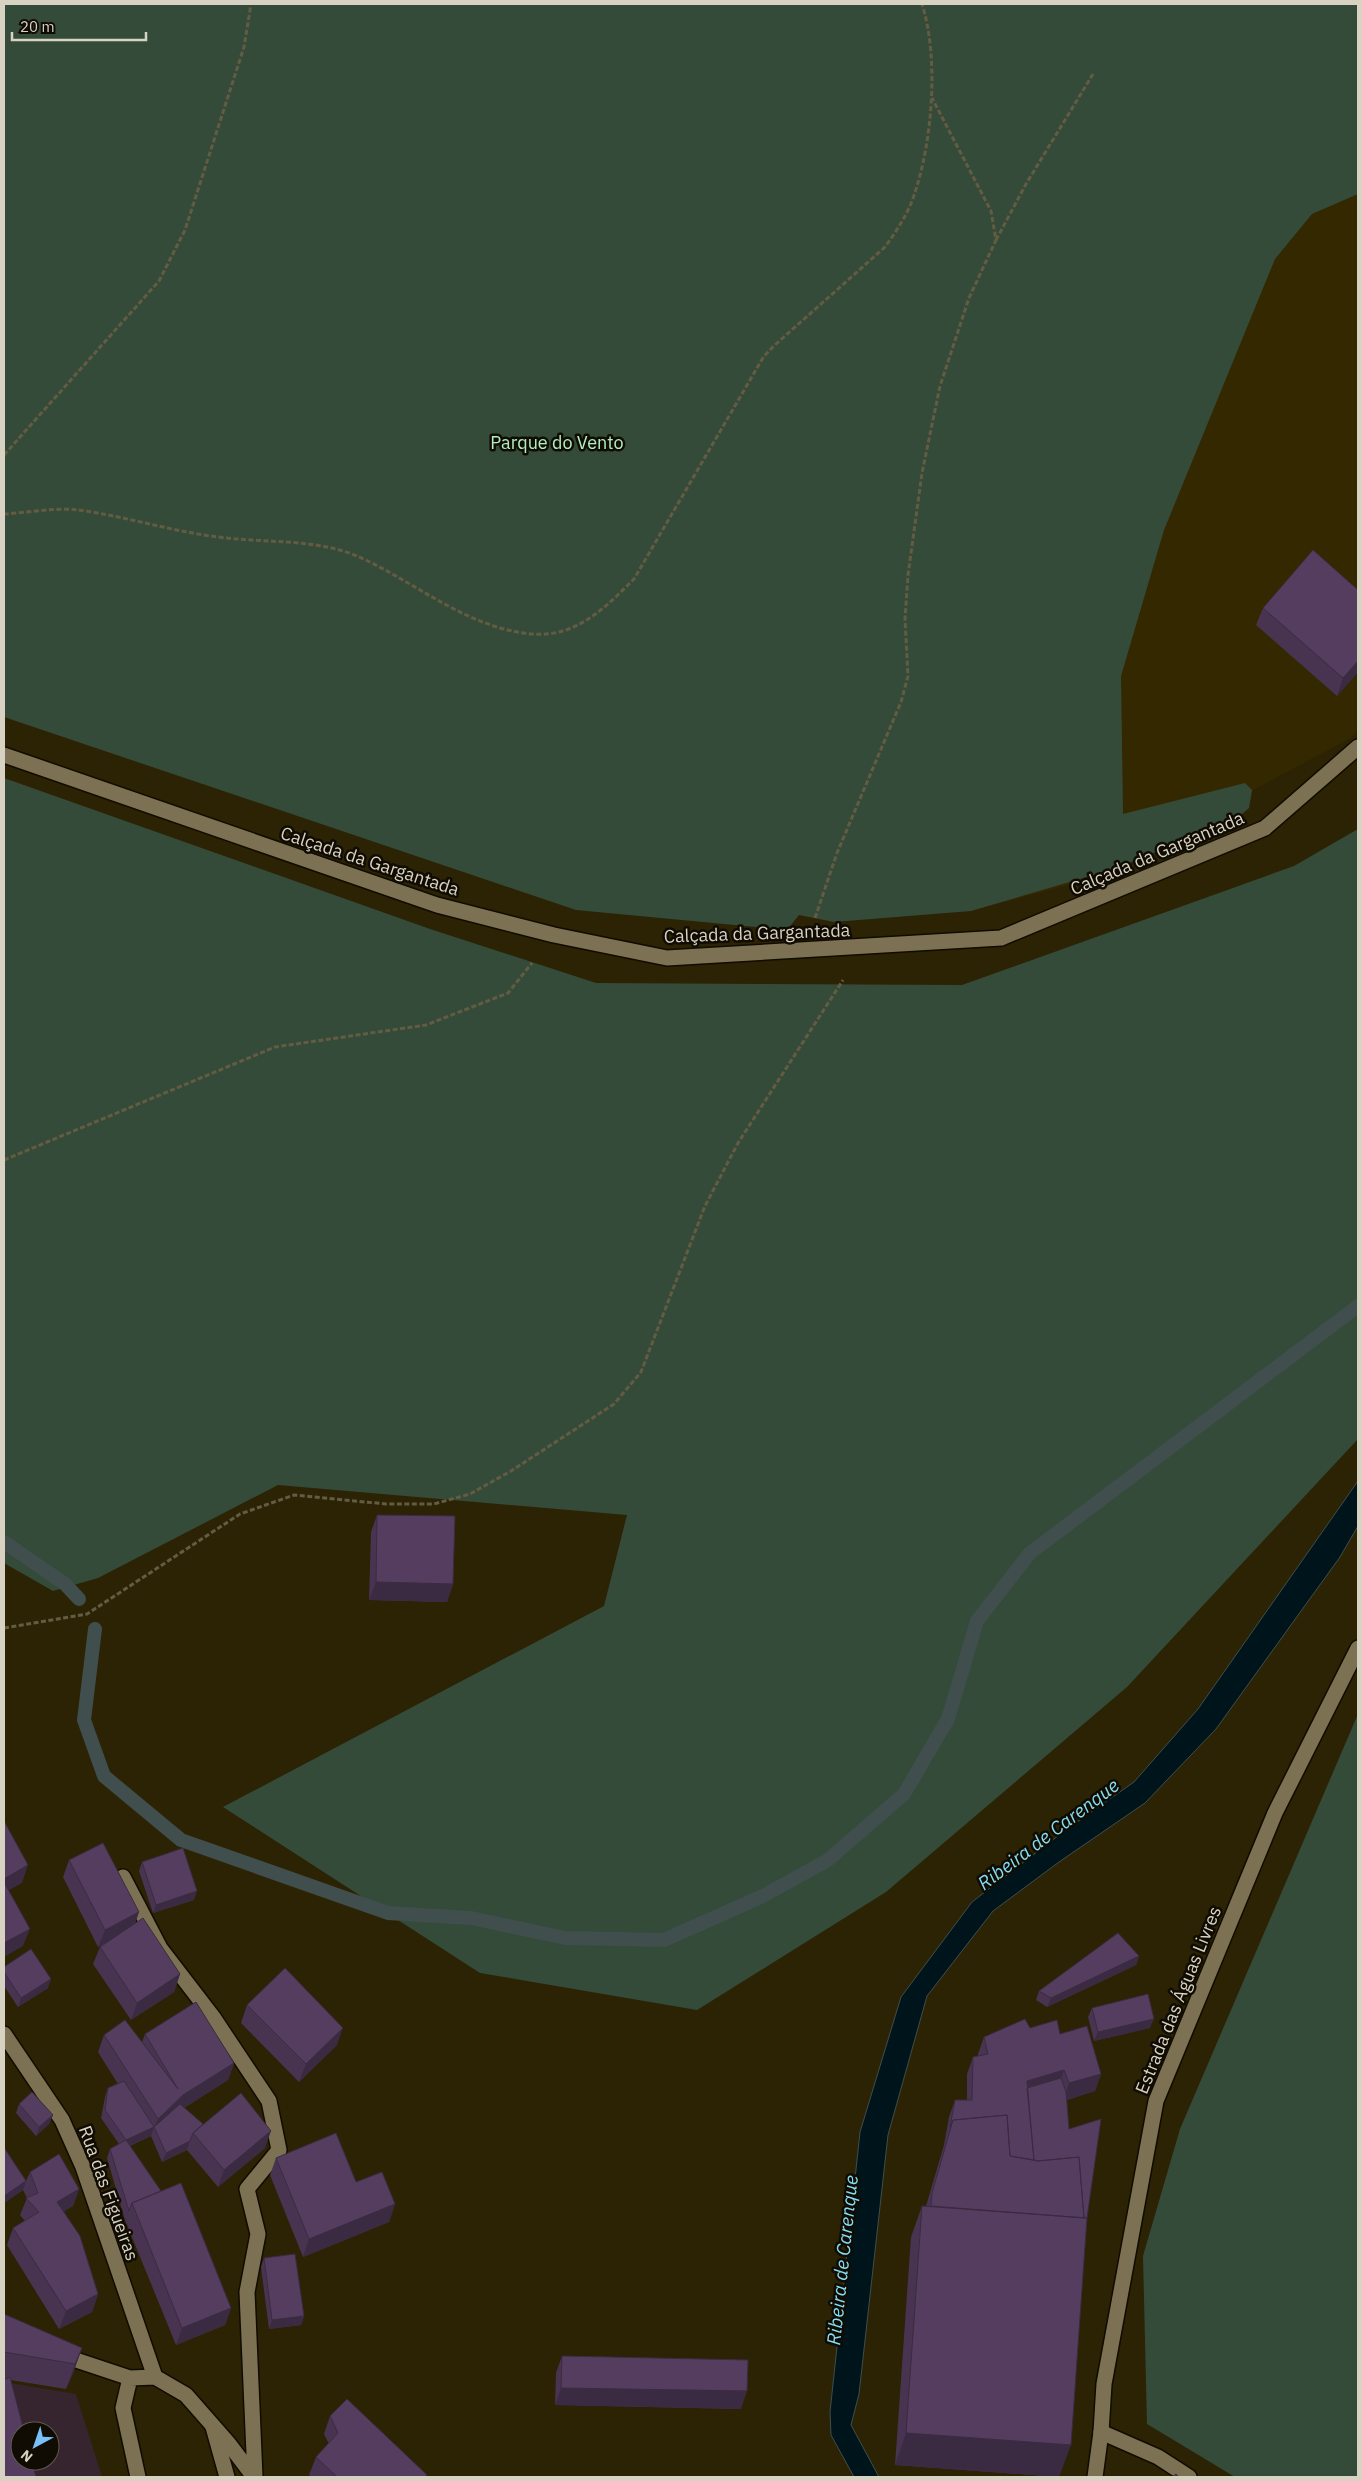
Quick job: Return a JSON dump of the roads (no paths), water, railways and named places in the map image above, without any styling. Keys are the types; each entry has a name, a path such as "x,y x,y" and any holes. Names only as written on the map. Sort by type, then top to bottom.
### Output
{"street":[{"name":"Calçada da Gargantada","path":"4,755 437,905 554,935 667,958 1001,938 1265,828 1358,747"},
{"name":"Estrada das Águas Livres","path":"1095,2477 1101,2432 1104,2384 1156,2101 1275,1813 1358,1648"},
{"path":"123,1877 160,1948 213,2017 269,2101 279,2150 247,2189 258,2234 247,2292 255,2477"},
{"name":"Rua das Figueiras","path":"4,2034 62,2120 83,2167 155,2377"},
{"path":"40,2348 130,2378 155,2377 186,2395 255,2477"},
{"path":"130,2378 123,2408 138,2477"},
{"path":"213,2427 227,2477"},
{"path":"1101,2432 1158,2457 1188,2477"}],"water":[{"path":"1358,1481 1358,1526 1340,1557 1216,1729 1145,1803 1059,1862 993,1911 927,1996 888,2135 859,2394 851,2425 879,2477 854,2477 831,2435 830,2412 860,2132 901,1997 972,1902 1063,1832 1134,1782 1198,1709"}],"waterway":[{"path":"95,1629 84,1720 104,1776 181,1840 388,1913 471,1918 565,1938 664,1940 763,1896 828,1860 904,1794 948,1719 977,1621 1030,1553 1358,1306"},
{"path":"4,1542 65,1584 79,1599"}],"park label":[{"name":"Parque do Vento","path":"557,442"}],"water label":[{"name":"Ribeira de Carenque","path":"1048,1834"},
{"name":"Ribeira de Carenque","path":"842,2260"}]}
